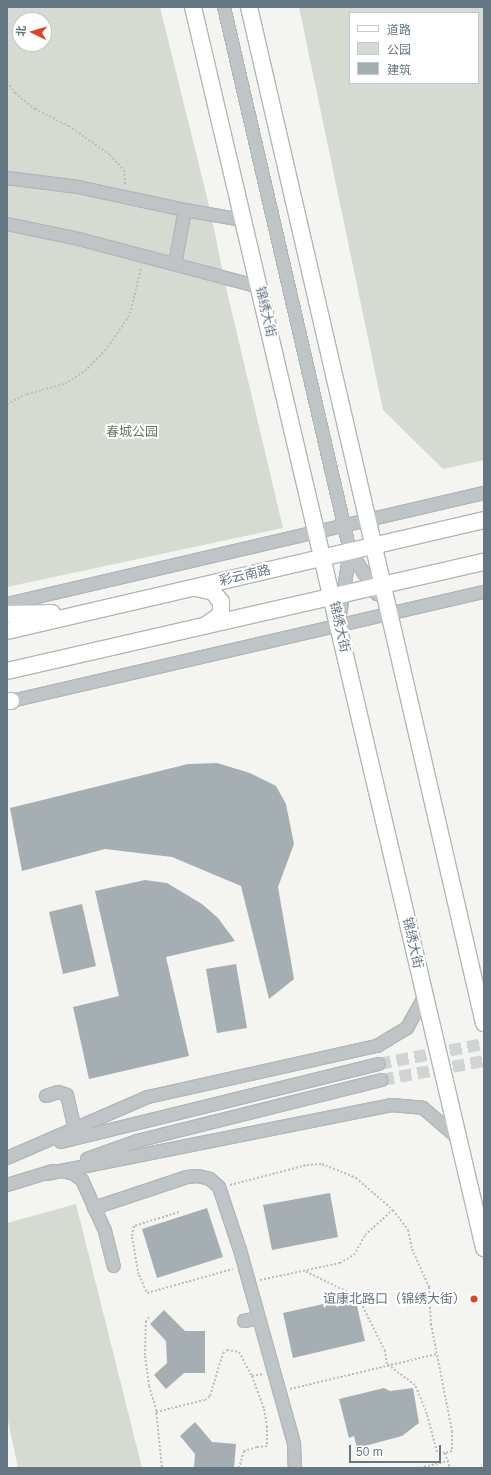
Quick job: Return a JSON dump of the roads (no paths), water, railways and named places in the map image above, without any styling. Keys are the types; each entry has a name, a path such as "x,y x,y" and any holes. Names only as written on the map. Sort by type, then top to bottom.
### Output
{"main road":[{"name":"锦绣大街","path":"193,7 322,558 338,595 338,626 484,1248"},
{"path":"249,7 374,546 378,586 390,614 484,1023"},
{"name":"彩云南路","path":"7,631 484,520"},
{"path":"7,672 484,562"},
{"path":"192,588 213,592 221,602 221,611 219,616 200,627"},
{"path":"7,614 88,612"}],"street":[{"path":"224,7 350,551 378,586"},
{"path":"7,178 78,187 185,210 243,220"},
{"path":"175,264 185,210"},
{"path":"7,224 79,239 259,287"},
{"path":"7,604 484,493"},
{"path":"338,595 350,551"},
{"path":"8,701 484,592"},
{"path":"25,1152 148,1097 377,1046 407,1028 425,996"},
{"path":"7,1158 122,1126 379,1064"},
{"path":"46,1174 137,1141 382,1080"},
{"path":"46,1096 58,1092 67,1095 75,1129"},
{"path":"7,1185 61,1170 391,1105 422,1108 458,1138"},
{"path":"61,1170 74,1174 82,1180 105,1231 114,1266"},
{"path":"94,1208 187,1177 198,1176 210,1179 219,1187 249,1282 294,1444 295,1468"},
{"path":"244,1321 258,1318"}],"tunnel":[{"path":"379,1064 484,1044"},
{"path":"382,1080 484,1061"}],"place":[{"name":"谊康北路口（锦绣大街）","path":"474,1299"}],"park label":[{"name":"春城公园","path":"132,432"}]}
